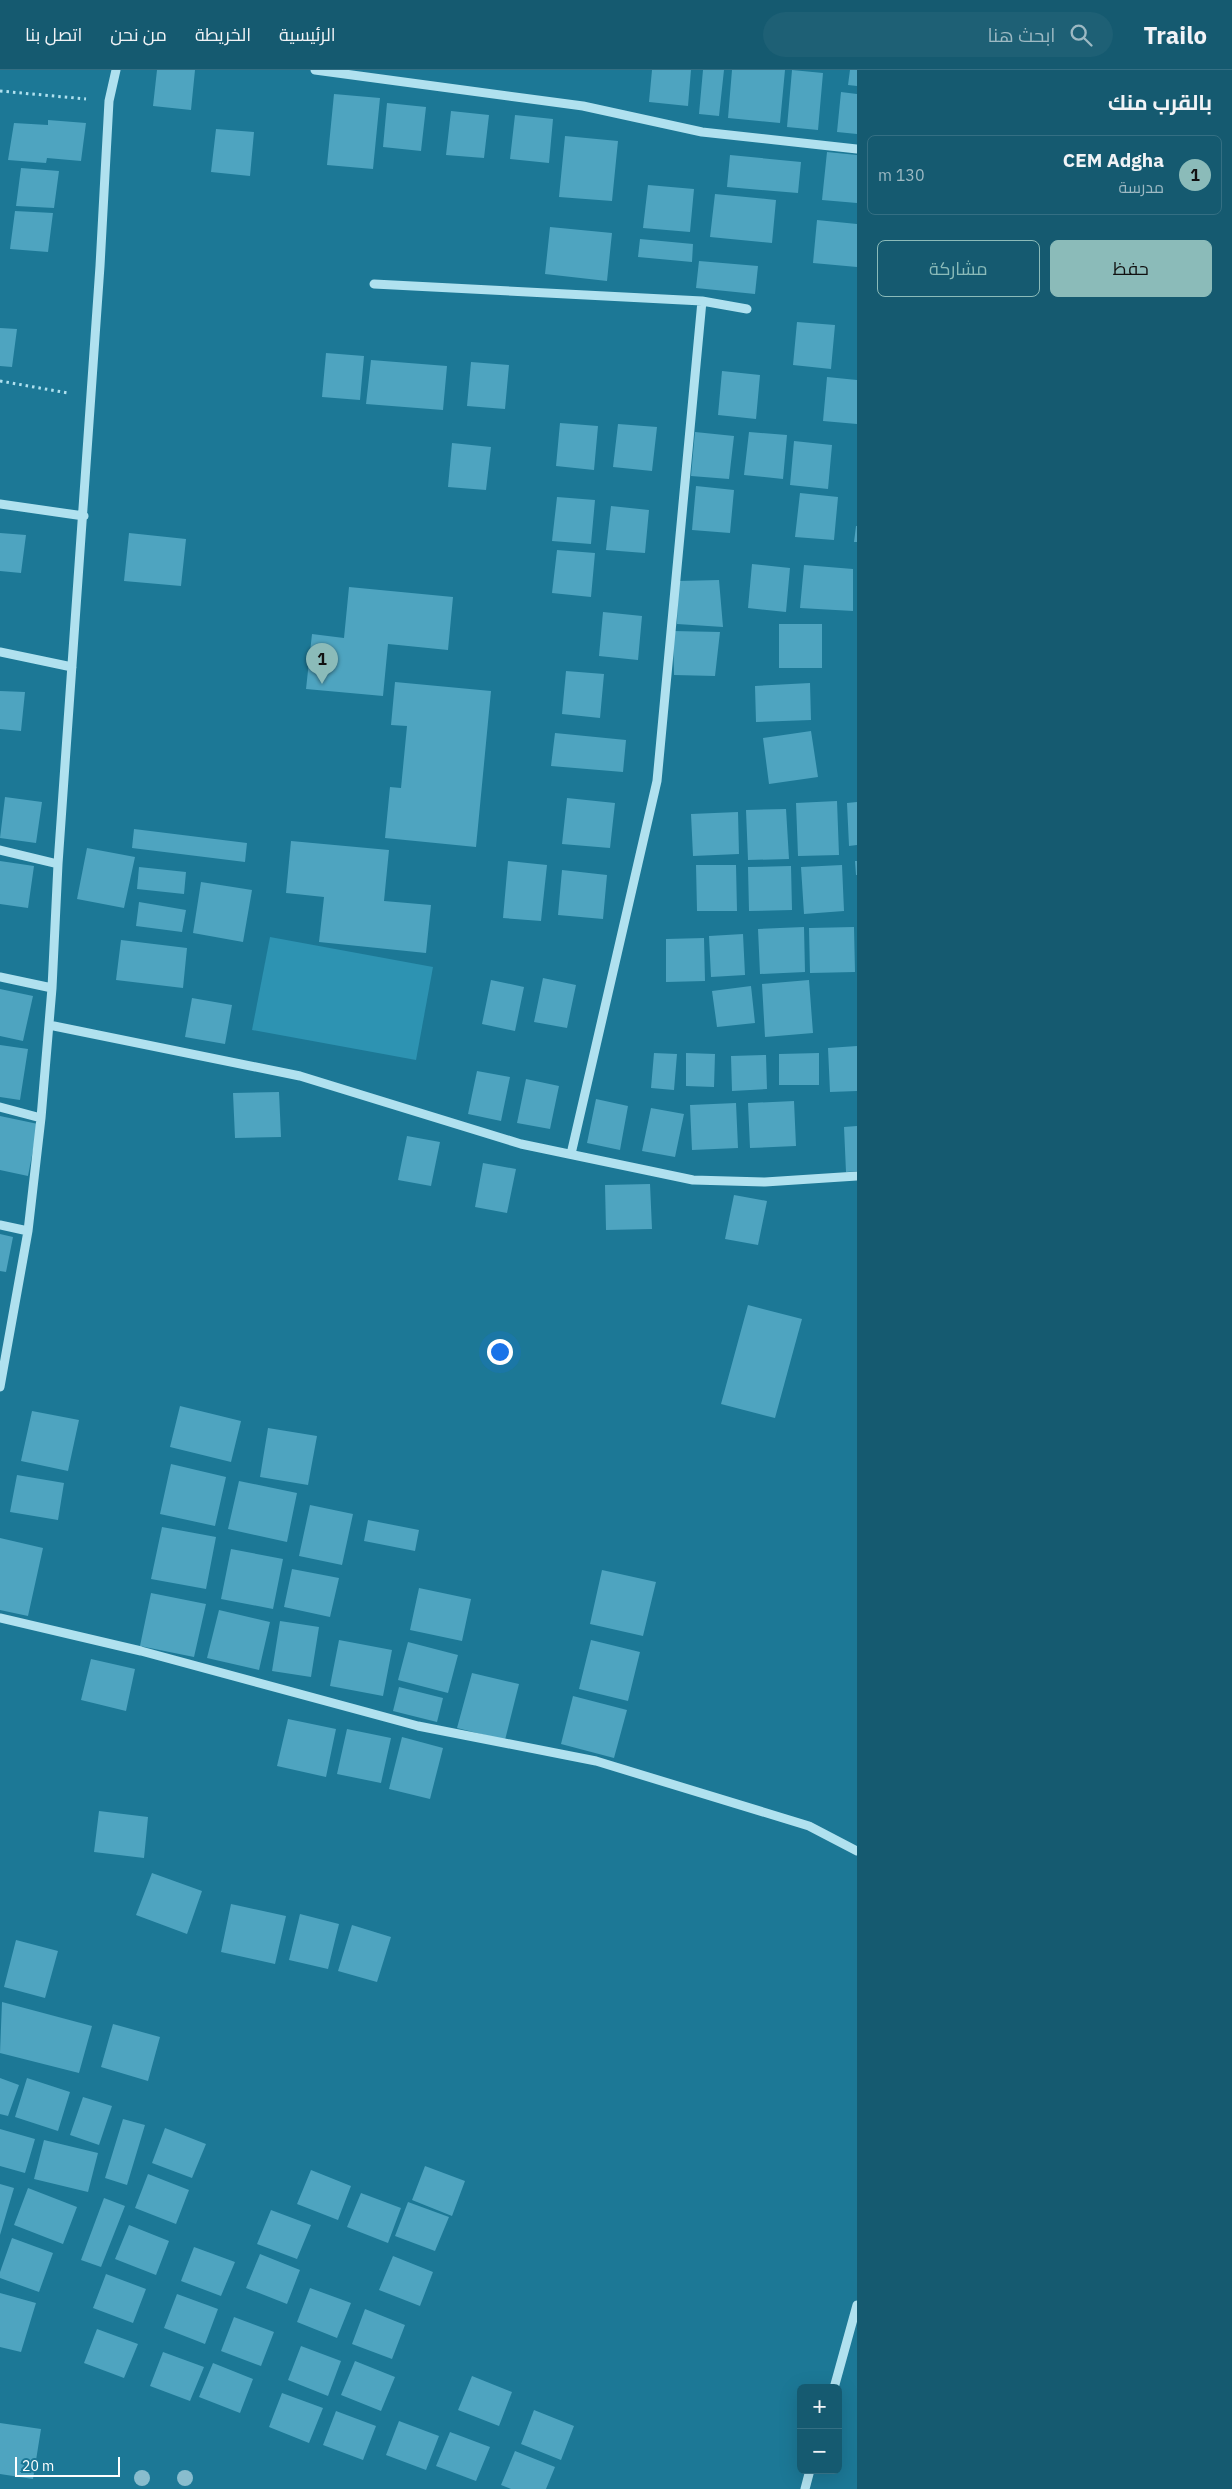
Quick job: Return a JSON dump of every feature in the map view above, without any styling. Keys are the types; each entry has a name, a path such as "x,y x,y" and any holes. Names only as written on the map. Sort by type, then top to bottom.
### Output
{"street":[{"path":"0,1387 4,1356 28,1231 41,1118 52,988 58,864 84,516 109,102 116,70"},
{"path":"315,70 583,106 702,132 857,149"},
{"path":"374,284 702,301 747,308"},
{"path":"571,1154 657,781 702,301"},
{"path":"0,504 84,516"},
{"path":"0,652 72,667"},
{"path":"0,850 58,864"},
{"path":"0,977 52,988"},
{"path":"49,1026 300,1076 521,1144 693,1180 765,1182 857,1176"},
{"path":"0,1107 41,1118"},
{"path":"0,1225 28,1231"},
{"path":"0,1618 141,1651 418,1726 596,1761 809,1826 857,1851"},
{"path":"835,2384 857,2305"},
{"path":"805,2489 809,2474"}],"path":[{"path":"0,91 109,102"},
{"path":"0,381 90,397"}],"shaded area":[{"path":"270,937 433,967 416,1060 252,1030"}],"building":[{"path":"157,70 195,70 191,110 153,106"},
{"path":"652,70 691,70 688,106 649,102"},
{"path":"703,70 724,70 719,116 699,114"},
{"path":"732,70 785,70 780,123 728,118"},
{"path":"792,70 823,73 818,130 787,127"},
{"path":"850,70 857,70 857,86 848,85"},
{"path":"841,92 857,94 857,134 837,132"},
{"path":"334,94 380,98 373,169 327,165"},
{"path":"387,103 426,107 421,151 383,147"},
{"path":"451,111 489,115 484,158 446,155"},
{"path":"515,115 553,119 549,163 510,159"},
{"path":"48,120 86,123 81,161 47,158 46,163 8,160 14,123 48,125"},
{"path":"216,129 254,132 250,176 211,172"},
{"path":"565,136 618,141 612,201 559,197"},
{"path":"827,152 857,155 857,203 822,200"},
{"path":"730,155 801,162 798,193 727,187"},
{"path":"21,168 59,171 54,208 16,206"},
{"path":"648,185 694,189 690,232 643,228"},
{"path":"715,194 776,200 772,243 710,237"},
{"path":"15,211 53,213 48,252 10,249"},
{"path":"817,220 857,224 857,267 813,263"},
{"path":"550,227 612,233 607,281 545,274"},
{"path":"640,239 693,244 692,262 638,257"},
{"path":"699,261 758,266 755,294 696,288"},
{"path":"797,322 835,325 831,369 793,365"},
{"path":"0,328 17,329 12,367 0,366"},
{"path":"326,353 364,356 360,400 322,397"},
{"path":"371,360 447,366 443,410 366,404"},
{"path":"471,362 509,365 505,409 467,406"},
{"path":"722,371 760,375 756,419 718,415"},
{"path":"827,377 857,380 857,424 823,421"},
{"path":"560,423 598,426 594,470 556,466"},
{"path":"618,424 657,427 652,471 613,467"},
{"path":"695,432 734,436 729,479 691,476"},
{"path":"749,432 787,435 783,479 744,475"},
{"path":"794,441 832,445 828,489 790,485"},
{"path":"452,443 491,447 486,490 448,487"},
{"path":"696,486 734,490 730,533 692,530"},
{"path":"800,493 838,497 834,540 795,537"},
{"path":"557,497 595,500 591,544 552,541"},
{"path":"611,506 649,510 645,553 606,550"},
{"path":"856,526 857,542 854,542"},
{"path":"0,533 26,535 21,573 0,571"},
{"path":"129,533 186,539 181,586 124,581"},
{"path":"557,550 595,553 591,597 552,593"},
{"path":"752,564 790,568 786,612 748,608"},
{"path":"804,565 853,569 853,611 800,608"},
{"path":"719,580 723,627 677,624 678,581"},
{"path":"349,587 453,597 448,650 388,644 383,696 306,689 312,634 344,638"},
{"path":"603,612 642,616 638,660 599,656"},
{"path":"779,624 822,624 822,668 779,668"},
{"path":"673,631 720,632 715,676 674,675"},
{"path":"566,671 604,674 600,718 562,714"},
{"path":"395,682 491,691 476,847 385,838 390,787 401,788 407,726 391,725"},
{"path":"810,683 811,720 756,722 755,686"},
{"path":"0,691 25,692 21,731 0,729"},
{"path":"811,731 818,777 769,784 763,738"},
{"path":"555,733 626,740 623,772 551,766"},
{"path":"5,797 42,802 36,843 0,838"},
{"path":"567,798 615,803 610,848 562,844"},
{"path":"837,801 839,855 798,856 796,803"},
{"path":"857,802 857,845 849,846 847,803"},
{"path":"786,809 789,859 748,860 746,810"},
{"path":"738,812 739,854 693,856 691,814"},
{"path":"134,829 247,843 245,862 132,848"},
{"path":"291,841 389,850 384,901 431,905 426,953 319,942 324,897 286,893"},
{"path":"87,848 135,857 124,908 77,899"},
{"path":"0,861 34,866 28,908 0,904"},
{"path":"508,861 547,865 541,921 503,918"},
{"path":"855,861 857,861 857,875 856,875"},
{"path":"696,865 736,865 737,911 697,911"},
{"path":"842,865 844,911 804,914 801,867"},
{"path":"791,866 792,910 749,911 748,867"},
{"path":"139,867 186,872 184,894 137,889"},
{"path":"562,870 607,875 603,919 558,915"},
{"path":"201,882 252,890 243,942 193,933"},
{"path":"139,902 186,910 182,932 136,926"},
{"path":"804,927 805,972 760,974 758,929"},
{"path":"854,927 855,972 810,973 809,928"},
{"path":"743,934 745,975 711,977 709,936"},
{"path":"704,938 705,981 666,982 666,939"},
{"path":"121,940 187,948 183,988 116,980"},
{"path":"543,978 576,985 567,1028 534,1022"},
{"path":"491,980 524,987 515,1031 482,1024"},
{"path":"809,980 813,1033 765,1037 762,984"},
{"path":"751,986 755,1023 717,1027 712,991"},
{"path":"0,989 33,996 23,1041 0,1036"},
{"path":"192,998 232,1005 225,1044 185,1037"},
{"path":"0,1045 28,1049 20,1100 0,1097"},
{"path":"857,1046 857,1091 830,1092 828,1048"},
{"path":"654,1053 677,1054 674,1090 651,1088"},
{"path":"686,1053 715,1054 714,1087 686,1086"},
{"path":"819,1053 819,1085 779,1085 779,1054"},
{"path":"766,1055 767,1089 732,1091 731,1056"},
{"path":"477,1071 510,1077 501,1121 468,1114"},
{"path":"526,1079 559,1086 550,1129 517,1123"},
{"path":"279,1092 281,1137 235,1138 233,1093"},
{"path":"596,1099 628,1106 620,1150 587,1143"},
{"path":"794,1101 796,1146 750,1148 748,1103"},
{"path":"736,1103 738,1148 692,1150 690,1105"},
{"path":"651,1108 684,1114 675,1157 642,1151"},
{"path":"0,1116 38,1124 28,1176 0,1170"},
{"path":"857,1126 857,1171 846,1172 844,1127"},
{"path":"407,1136 440,1142 431,1186 398,1180"},
{"path":"483,1163 516,1169 507,1213 475,1207"},
{"path":"650,1184 652,1229 606,1230 605,1185"},
{"path":"734,1195 767,1201 758,1245 725,1239"},
{"path":"0,1234 13,1237 6,1272 0,1271"},
{"path":"748,1305 802,1319 775,1418 721,1404"},
{"path":"180,1406 241,1421 231,1462 170,1447"},
{"path":"32,1411 79,1420 68,1471 21,1461"},
{"path":"268,1428 317,1436 308,1485 260,1477"},
{"path":"171,1464 226,1477 215,1526 160,1514"},
{"path":"17,1475 64,1483 58,1520 10,1512"},
{"path":"239,1481 297,1493 287,1542 228,1529"},
{"path":"310,1505 353,1514 342,1565 299,1556"},
{"path":"368,1520 419,1530 415,1551 364,1541"},
{"path":"162,1527 216,1537 206,1589 151,1579"},
{"path":"0,1538 43,1548 28,1616 0,1610"},
{"path":"231,1549 283,1559 273,1609 221,1599"},
{"path":"292,1569 339,1578 330,1617 284,1607"},
{"path":"602,1570 656,1582 643,1636 590,1624"},
{"path":"419,1588 471,1599 462,1641 410,1630"},
{"path":"151,1593 206,1604 194,1657 140,1646"},
{"path":"219,1610 270,1622 259,1670 207,1658"},
{"path":"280,1621 319,1627 311,1677 272,1671"},
{"path":"339,1640 392,1650 383,1696 330,1686"},
{"path":"591,1640 640,1652 628,1701 579,1689"},
{"path":"408,1642 458,1655 448,1693 398,1680"},
{"path":"91,1659 135,1669 126,1711 81,1700"},
{"path":"472,1673 519,1684 505,1740 457,1728"},
{"path":"399,1687 443,1698 437,1722 393,1711"},
{"path":"573,1696 627,1710 614,1758 561,1744"},
{"path":"288,1719 336,1729 326,1777 277,1766"},
{"path":"347,1729 391,1738 381,1783 337,1774"},
{"path":"402,1737 443,1748 430,1799 389,1789"},
{"path":"99,1811 148,1817 144,1858 94,1852"},
{"path":"152,1873 202,1891 187,1934 136,1915"},
{"path":"231,1904 286,1916 275,1964 221,1952"},
{"path":"300,1914 339,1924 328,1969 289,1960"},
{"path":"352,1925 391,1937 377,1982 338,1971"},
{"path":"16,1940 58,1951 45,1998 4,1987"},
{"path":"2,2002 92,2026 79,2073 0,2053"},
{"path":"113,2024 160,2037 148,2081 101,2067"},
{"path":"0,2078 19,2085 8,2116 0,2114"},
{"path":"27,2078 70,2092 58,2131 15,2117"},
{"path":"83,2097 112,2106 99,2145 70,2135"},
{"path":"123,2119 145,2125 127,2185 105,2178"},
{"path":"165,2128 206,2144 192,2178 152,2163"},
{"path":"0,2129 35,2139 25,2173 0,2166"},
{"path":"44,2140 98,2153 88,2192 34,2179"},
{"path":"425,2166 465,2181 452,2216 412,2200"},
{"path":"311,2170 351,2186 338,2220 297,2204"},
{"path":"148,2174 189,2190 176,2224 135,2208"},
{"path":"0,2184 14,2188 0,2235"},
{"path":"28,2188 77,2207 63,2244 14,2225"},
{"path":"361,2193 401,2208 388,2243 347,2227"},
{"path":"104,2198 125,2206 101,2267 81,2260"},
{"path":"408,2202 449,2217 435,2251 395,2236"},
{"path":"271,2210 311,2225 297,2259 257,2244"},
{"path":"129,2225 169,2241 156,2275 115,2259"},
{"path":"12,2238 53,2253 39,2292 0,2278 0,2272"},
{"path":"194,2247 235,2262 221,2296 181,2281"},
{"path":"260,2254 300,2270 287,2304 246,2288"},
{"path":"393,2256 433,2272 420,2306 379,2290"},
{"path":"106,2274 146,2289 133,2323 93,2308"},
{"path":"310,2288 351,2303 337,2338 297,2322"},
{"path":"0,2293 36,2303 21,2352 0,2347"},
{"path":"177,2294 218,2309 205,2344 164,2328"},
{"path":"365,2309 405,2325 392,2359 352,2344"},
{"path":"234,2317 274,2332 261,2366 221,2351"},
{"path":"97,2329 138,2344 124,2378 84,2363"},
{"path":"301,2346 341,2361 328,2396 288,2380"},
{"path":"163,2352 204,2367 190,2401 150,2386"},
{"path":"355,2361 395,2377 381,2411 341,2395"},
{"path":"213,2363 253,2379 240,2413 199,2397"},
{"path":"472,2376 512,2392 499,2426 458,2410"},
{"path":"282,2393 323,2408 309,2443 269,2427"},
{"path":"534,2410 574,2426 561,2460 521,2444"},
{"path":"336,2411 376,2426 363,2460 323,2445"},
{"path":"399,2421 439,2436 426,2470 386,2455"},
{"path":"0,2423 41,2429 33,2479 0,2474"},
{"path":"450,2432 490,2447 476,2481 436,2466"},
{"path":"515,2451 555,2467 546,2489 511,2489 501,2485"}],"place":[{"name":"CEM Adgha","path":"322,684"}]}
